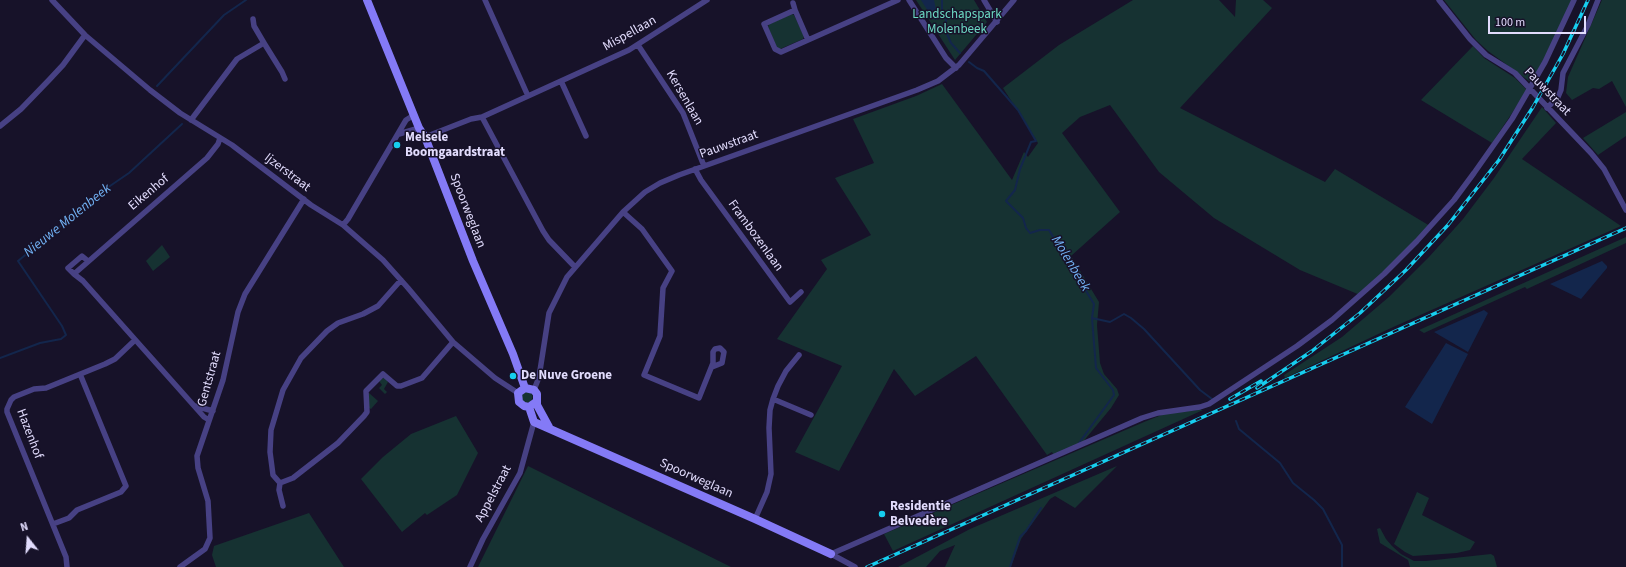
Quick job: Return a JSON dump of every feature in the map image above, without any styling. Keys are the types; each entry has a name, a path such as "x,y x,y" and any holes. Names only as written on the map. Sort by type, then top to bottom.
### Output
{"street":[{"name":"Ijzerstraat","path":"52,0 85,35 140,82 191,120 251,159 304,199 343,225 383,260 453,342 495,378 518,393"},
{"name":"Spoorweglaan","path":"367,0 419,128 425,137 513,354 525,388"},
{"path":"485,0 528,96"},
{"name":"Mispellaan","path":"425,137 471,119 482,117 638,45 707,0"},
{"path":"795,10 764,24 775,49 781,52 898,0"},
{"path":"910,0 946,58 956,68"},
{"path":"984,0 997,22"},
{"name":"Pauwstraat","path":"534,390 539,377 549,313 567,277 624,212 645,192 660,183 695,169 917,90 938,81 956,68 997,22 1014,0"},
{"name":"Pauwstraat","path":"1439,0 1486,55 1515,73 1596,158 1604,169 1626,210"},
{"path":"831,554 1152,414 1169,410 1200,407 1209,404 1279,359 1332,320 1358,298 1417,241 1454,200 1512,119 1556,40 1574,0"},
{"path":"1547,108 1558,97 1561,90 1563,74 1588,25 1598,0"},
{"path":"792,3 808,40"},
{"path":"253,19 254,26 285,79"},
{"path":"0,126 21,109 49,80 85,35"},
{"path":"191,120 238,59 264,43"},
{"name":"Kersenlaan","path":"638,45 683,113 704,166"},
{"path":"561,81 586,136"},
{"path":"343,225 399,134 406,120 414,115"},
{"path":"482,117 543,231 557,249 575,267"},
{"path":"399,134 419,128"},
{"name":"Eikenhof","path":"209,420 204,417 83,281 74,274 207,158 218,144 220,138"},
{"name":"Frambozenlaan","path":"695,169 701,180 790,302 801,292"},
{"name":"Gentstraat","path":"180,567 205,549 210,538 208,501 197,462 200,448 223,380 238,312 245,294 304,199"},
{"path":"624,212 652,241 672,271 663,288 660,336 644,375 699,398 712,366"},
{"path":"283,506 279,490 280,483 273,475 270,452 271,430 283,390 301,358 327,331 338,323 363,314 378,306 401,280"},
{"name":"Hazenhof","path":"67,567 66,557 7,409 14,397 34,389 46,388 115,358 135,340"},
{"path":"280,483 293,478 341,440 364,416 366,412 366,391 383,374 397,386 401,386 422,378 453,342"},
{"path":"755,519 767,492 771,474 769,428 770,410 778,386 786,371 799,355"},
{"path":"53,524 69,518 77,510 121,492 126,486 80,374"},
{"path":"532,405 524,406 519,402 518,393 525,388 534,390 536,394 532,405 534,422"},
{"path":"773,399 811,415"},
{"path":"532,405 550,428"},
{"path":"195,406 213,411"},
{"name":"Spoorweglaan","path":"534,422 755,519 831,554 855,567"},
{"name":"Appelstraat","path":"470,567 483,539 520,473 534,422"}],"green space":[{"name":"Landschapspark Molenbeek","path":"916,0 974,0 987,22 955,60"},
{"path":"1133,0 1219,0 1235,17 1236,0 1263,0 1272,8 1180,108 1325,182 1335,169 1430,226 1360,295 1300,270 1214,218 1159,172 1110,105 1080,117 1062,133 1120,212 1071,256 1099,302 1097,325 1100,363 1104,374 1117,389 1119,395 1111,408 1082,443 1054,456 1052,452 1047,455 976,356 915,396 894,369 839,471 795,452 842,366 777,339 827,269 821,260 871,235 835,178 874,163 853,119 916,96 942,84 1012,180 1024,152 1028,157 1038,143 1003,88 1059,45"},
{"path":"1444,0 1573,0 1533,81 1529,81 1488,51 1476,40"},
{"path":"1602,0 1626,0 1626,107 1612,81 1599,89 1593,88 1572,100 1566,93 1568,77"},
{"path":"792,14 794,15 804,36 803,39 780,49 777,48 768,27 769,24"},
{"path":"1473,46 1484,58 1515,78 1526,89 1526,92 1492,143 1421,100"},
{"path":"1542,107 1556,123 1522,159 1621,226 1391,328 1285,378 1284,375 1342,337 1390,296 1429,257 1463,219 1494,178"},
{"path":"1626,112 1626,136 1598,155 1583,138"},
{"path":"1626,237 1626,243 1527,289 1525,287 1424,333 1419,330"},
{"path":"162,245 170,257 153,271 146,261"},
{"path":"385,378 388,382 384,389 387,392 385,394 379,388 382,385 379,381"},
{"path":"527,391 531,393 533,397 531,401 527,403 523,401 521,397 523,393"},
{"path":"369,393 378,401 371,409 369,408"},
{"path":"1203,410 893,551 884,534 1164,414"},
{"path":"456,416 478,453 457,495 427,515 425,513 402,532 361,479 383,457 411,434"},
{"path":"528,466 731,567 478,567"},
{"path":"1117,466 1075,508 1055,496 1050,499 1021,539 1011,567 945,567 955,545 940,551 926,567 898,567 970,529"},
{"path":"1417,492 1429,498 1422,515 1475,542 1470,550 1457,553 1413,556 1394,544"},
{"path":"309,513 344,567 216,567 212,555 214,546"},
{"path":"1380,528 1392,546 1401,554 1414,561 1491,554 1494,556 1497,567 1410,567 1408,560 1380,543 1377,529"}],"water":[{"path":"921,0 934,0 938,19 933,19"},
{"path":"1602,261 1607,268 1581,299 1550,284"},
{"path":"1484,310 1488,313 1468,352 1434,332"},
{"path":"1446,343 1468,354 1432,424 1405,407"}],"waterway":[{"name":"Nieuwe Molenbeek","path":"157,86 224,15 246,0"},
{"name":"Molenbeek","path":"942,0 942,10 946,16 944,27 951,43 960,53"},
{"name":"Molenbeek","path":"969,62 984,71 1018,110 1036,141 1031,142 1020,169 1015,190 1006,201 1023,218 1026,228 1030,233 1040,230 1049,230 1094,304 1092,318 1096,368 1113,390 1114,395 1079,443"},
{"name":"Nieuwe Molenbeek","path":"0,358 40,343 61,339 66,335 62,326 18,261 107,188 129,173 182,124"},
{"path":"1092,318 1110,322 1124,314 1131,318 1144,329 1200,390 1212,399"},
{"path":"1236,421 1239,429 1280,463 1293,483 1323,509 1342,545 1342,567"},
{"name":"Molenbeek","path":"1010,567 1020,537 1026,531 1041,508"}],"railway":[{"path":"1257,388 1312,351 1360,313 1406,270 1448,225 1499,160 1533,107 1563,54 1588,0"},
{"path":"867,567 1626,228"},
{"path":"1230,399 1261,381"}],"place":[{"name":"Melsele Boomgaardstraat","path":"397,145"},
{"name":"De Nuve Groene","path":"513,376"},
{"name":"Residentie Belvedère","path":"882,514"}]}
